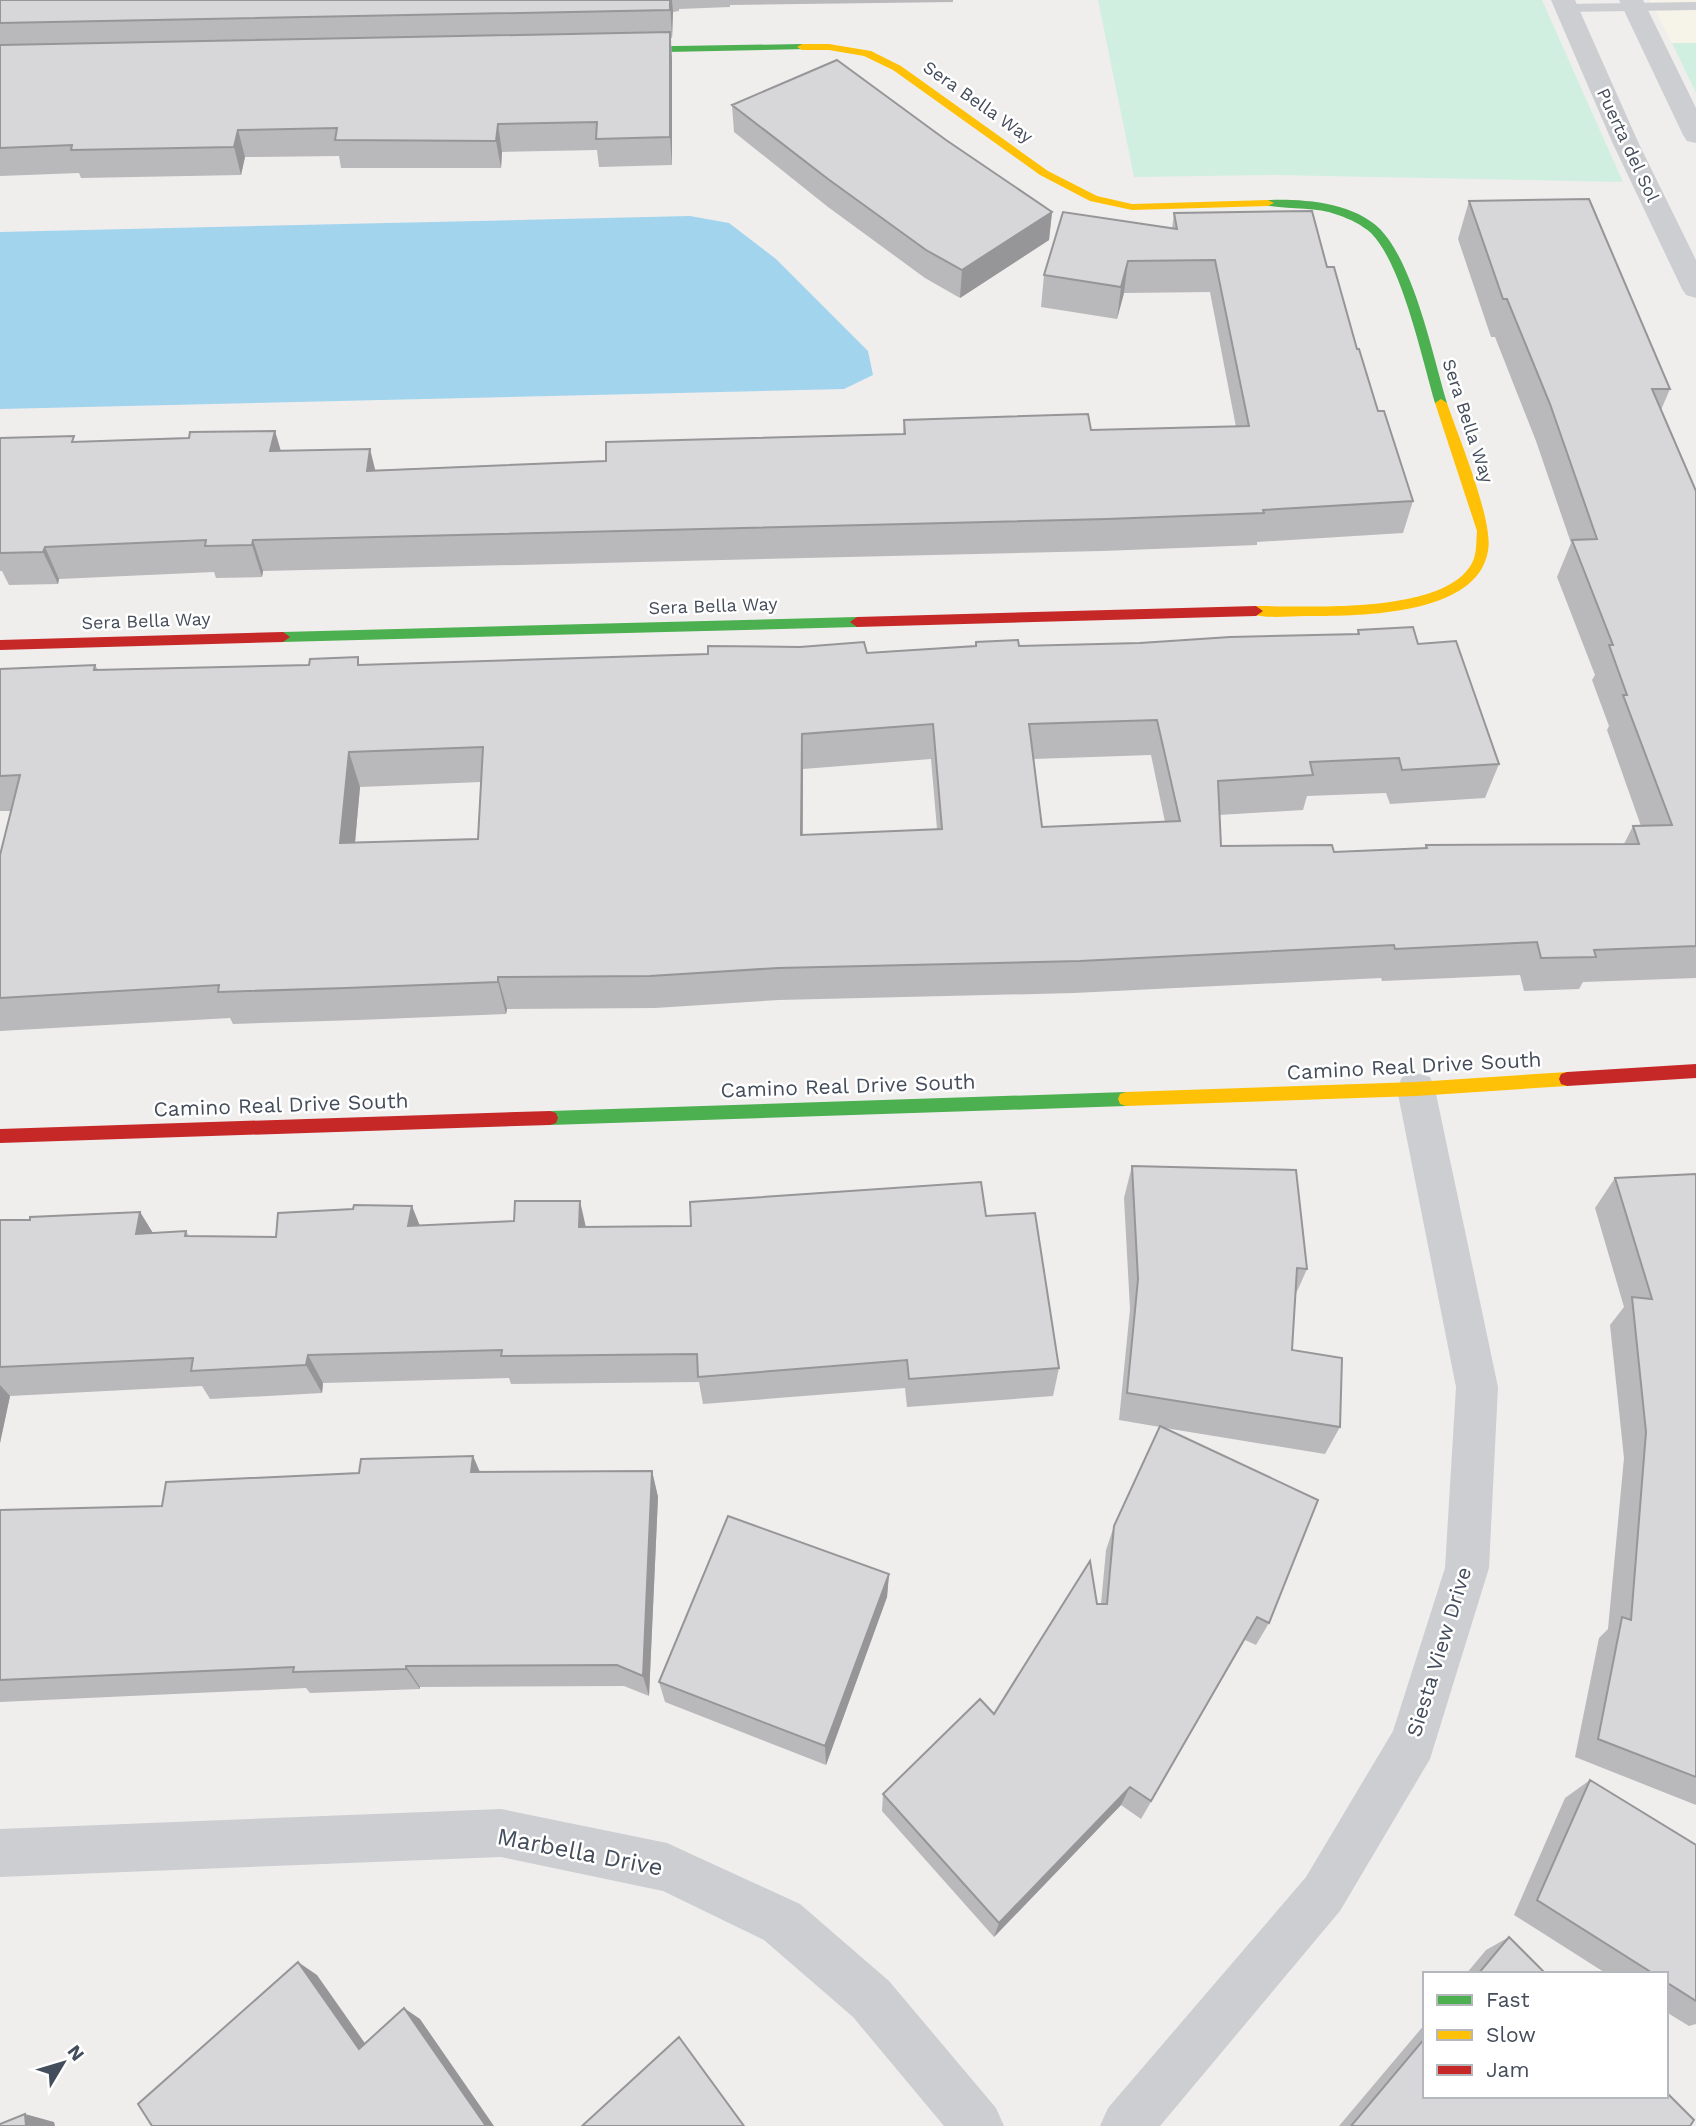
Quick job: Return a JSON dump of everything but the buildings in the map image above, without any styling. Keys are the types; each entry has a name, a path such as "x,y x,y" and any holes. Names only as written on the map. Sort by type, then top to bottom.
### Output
{"street":[{"name":"Puerta del Sol","path":"1565,4 1626,144 1696,289"},
{"path":"1633,4 1696,135"},
{"name":"Sera Bella Way","path":"0,645 1388,607 1427,601 1443,595 1463,583 1477,569 1485,546 1483,531 1394,258 1381,235 1369,226 1339,211 1307,204 1132,207 1096,200 1062,186 897,68 867,53 807,46 606,50"},
{"name":"Camino Real Drive South","path":"0,1136 1416,1088 1696,1071"},
{"name":"Siesta View Drive","path":"1126,2126 1323,1894 1413,1742 1467,1567 1477,1387 1416,1088"},
{"name":"Marbella Drive","path":"0,1853 501,1833 667,1867 782,1922 871,1999 978,2126"}],"lane":[{"path":"1565,4 1696,6"}],"shaded area":[{"path":"1650,0 1696,0 1696,43 1672,43"}],"green space":[{"path":"1098,0 1542,0 1623,182 1275,175 1134,177"},
{"path":"1672,43 1696,43 1696,93"}],"water":[{"path":"690,216 729,223 776,259 868,351 873,375 844,389 0,409 0,232"}],"traffic: fast":[{"path":"618,50 802,47"},
{"path":"1268,203 1311,205 1340,212 1376,232 1396,265 1405,288 1441,403"},
{"path":"283,637 857,622"},
{"path":"550,1118 1126,1099"}],"traffic: slow":[{"path":"802,47 829,47 867,53 897,68 1044,173 1094,199 1132,207 1268,203"},
{"path":"1256,611 1342,610 1407,604 1436,596 1460,585 1476,568 1483,545 1483,531 1441,403"},
{"path":"1126,1099 1416,1089 1567,1079"}],"traffic: jam":[{"path":"857,622 1256,611"},
{"path":"0,645 283,637"},
{"path":"1567,1079 1696,1071"},
{"path":"0,1136 550,1118"}]}
